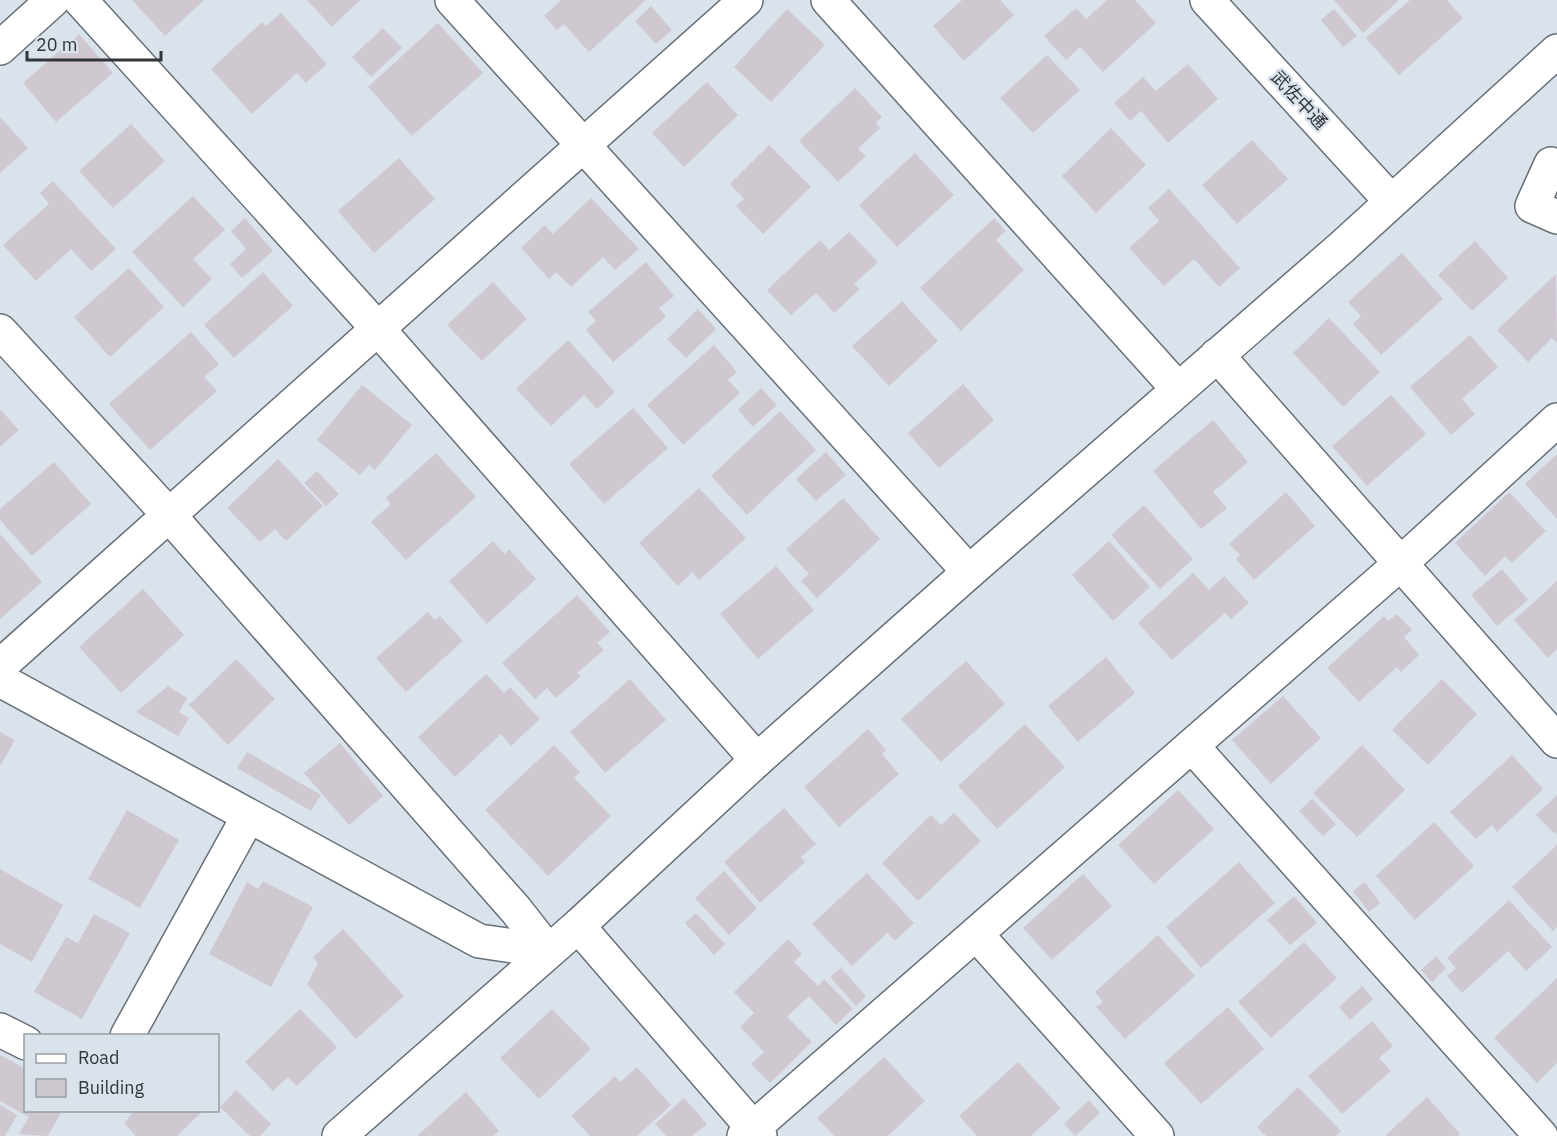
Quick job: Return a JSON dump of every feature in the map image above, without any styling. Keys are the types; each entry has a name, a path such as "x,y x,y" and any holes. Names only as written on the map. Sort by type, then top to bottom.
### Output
{"street":[{"path":"0,48 53,0"},
{"path":"80,0 378,329 757,760"},
{"path":"452,0 969,572"},
{"path":"0,666 746,0"},
{"path":"828,0 1178,389"},
{"name":"武佐中通","path":"1207,0 1390,200"},
{"path":"339,1136 578,926 757,760 969,572 1342,247 1390,200 1557,51"},
{"path":"1551,164 1532,206 1557,217"},
{"path":"0,331 168,514 516,910 548,951"},
{"path":"1217,355 1557,741"},
{"path":"578,926 753,1134 1400,564 1557,420"},
{"path":"0,680 479,941 548,951"},
{"path":"1192,746 1541,1136"},
{"path":"128,1034 248,817"},
{"path":"977,935 1156,1136"},
{"path":"0,1029 24,1042"}],"building":[{"path":"132,0 204,0 165,36"},
{"path":"307,0 360,0 332,27"},
{"path":"561,0 646,0 589,52 564,24 557,30 544,16"},
{"path":"962,0 1000,0 1014,15 964,61 933,26"},
{"path":"1107,0 1135,0 1156,23 1103,72 1080,47 1066,60 1044,36 1076,8 1086,19"},
{"path":"1334,0 1399,0 1363,33"},
{"path":"1410,0 1447,0 1463,18 1399,75 1366,38"},
{"path":"651,6 672,30 656,44 635,21"},
{"path":"787,9 825,45 771,102 734,67"},
{"path":"1334,9 1357,36 1343,47 1321,20"},
{"path":"281,13 327,64 306,83 297,73 252,114 211,69 262,22 266,26"},
{"path":"438,23 483,73 412,136 368,87"},
{"path":"383,28 402,48 371,77 352,57"},
{"path":"79,34 113,73 56,122 23,83"},
{"path":"1047,55 1080,90 1033,133 1000,98"},
{"path":"1188,64 1218,99 1168,143 1141,111 1130,121 1114,103 1143,77 1156,91"},
{"path":"707,82 738,115 684,167 652,133"},
{"path":"855,88 882,117 876,123 880,128 858,149 866,156 838,182 799,141"},
{"path":"0,117 28,148 0,173"},
{"path":"131,124 165,161 113,208 79,171"},
{"path":"1111,128 1146,165 1096,213 1062,176"},
{"path":"1252,140 1288,179 1237,224 1202,185"},
{"path":"769,145 811,187 763,234 736,206 744,199 730,184"},
{"path":"915,153 954,195 897,247 859,205"},
{"path":"399,158 435,199 374,253 338,211"},
{"path":"53,181 116,249 91,271 71,249 36,281 3,245 49,204 40,193"},
{"path":"1169,189 1240,268 1219,287 1194,259 1164,286 1129,248 1159,221 1148,208"},
{"path":"193,196 225,230 193,259 212,279 183,307 132,252"},
{"path":"591,198 639,249 615,270 603,257 571,287 556,272 549,279 521,248 545,225 553,234"},
{"path":"245,218 273,251 242,278 230,264 246,249 231,231"},
{"path":"994,218 1006,231 996,240 1024,270 961,331 920,288"},
{"path":"849,232 878,262 854,284 860,289 834,313 816,293 791,315 767,290 820,240 829,250"},
{"path":"1475,241 1508,278 1472,311 1438,275"},
{"path":"1402,253 1443,299 1381,355 1353,324 1361,316 1348,302"},
{"path":"646,262 674,296 659,308 666,317 613,362 586,330 596,321 588,312"},
{"path":"129,268 164,307 110,357 74,317"},
{"path":"263,272 293,306 234,358 204,325"},
{"path":"1556,274 1557,343 1552,338 1528,362 1497,330"},
{"path":"493,282 527,319 482,361 447,325"},
{"path":"902,301 938,341 889,386 852,346"},
{"path":"698,309 716,329 686,358 667,339"},
{"path":"1329,318 1380,372 1343,407 1293,353"},
{"path":"191,332 219,364 204,377 217,391 150,450 109,404"},
{"path":"1470,335 1498,367 1462,399 1475,414 1451,435 1410,387"},
{"path":"568,340 615,392 597,409 584,395 551,426 516,389"},
{"path":"714,345 737,372 728,380 740,393 683,445 647,405"},
{"path":"963,384 994,420 939,468 908,433"},
{"path":"362,385 412,425 375,470 369,465 360,475 317,440"},
{"path":"761,388 777,405 753,427 738,410"},
{"path":"1391,395 1426,434 1367,486 1332,446"},
{"path":"633,408 668,448 604,504 569,464"},
{"path":"0,409 19,430 0,447"},
{"path":"780,411 816,450 747,515 711,476"},
{"path":"1213,420 1248,462 1213,492 1227,508 1201,529 1153,471"},
{"path":"826,452 846,475 816,501 796,479"},
{"path":"436,453 476,497 406,560 371,522 391,504 386,498"},
{"path":"1557,454 1557,519 1525,484"},
{"path":"278,459 323,506 286,541 275,529 260,542 227,508"},
{"path":"54,462 91,504 32,556 0,520 0,509"},
{"path":"317,471 339,494 326,506 304,483"},
{"path":"699,488 746,538 699,580 692,572 678,586 639,543"},
{"path":"1286,492 1315,526 1254,580 1236,559 1240,555 1229,544"},
{"path":"1509,492 1546,531 1512,563 1505,556 1485,576 1455,543"},
{"path":"843,498 880,539 817,598 801,581 809,574 786,549"},
{"path":"1144,505 1193,559 1160,589 1111,535"},
{"path":"0,534 42,582 0,619"},
{"path":"493,541 505,554 509,549 536,579 487,624 449,581"},
{"path":"1109,541 1150,587 1113,621 1072,575"},
{"path":"776,566 814,610 758,659 720,614"},
{"path":"1502,569 1528,600 1497,626 1471,595"},
{"path":"1193,573 1209,590 1224,576 1249,603 1231,619 1225,613 1172,660 1138,623"},
{"path":"1557,581 1557,649 1548,658 1514,620"},
{"path":"143,589 184,635 121,693 79,647"},
{"path":"577,595 610,632 597,643 604,650 577,673 581,676 556,698 547,688 535,699 502,663"},
{"path":"428,612 435,620 440,616 463,641 406,692 376,658"},
{"path":"1397,614 1412,630 1404,637 1419,655 1401,672 1397,667 1359,702 1327,668 1384,616 1388,621"},
{"path":"1106,657 1135,693 1078,742 1048,706"},
{"path":"236,659 275,699 228,745 189,705"},
{"path":"966,661 1005,704 941,762 901,719"},
{"path":"486,674 504,693 510,687 540,719 511,746 501,734 455,777 418,737"},
{"path":"630,679 666,720 605,773 570,732"},
{"path":"1442,679 1477,714 1428,765 1392,730"},
{"path":"168,686 187,698 179,712 189,718 178,736 136,712"},
{"path":"1283,696 1321,738 1271,784 1232,740"},
{"path":"1025,724 1065,767 997,829 958,786"},
{"path":"868,729 886,750 882,754 899,774 839,827 804,787"},
{"path":"0,732 15,740 0,766"},
{"path":"340,743 383,796 349,825 304,773"},
{"path":"554,745 580,772 574,778 611,816 548,876 485,810"},
{"path":"1362,745 1405,790 1357,837 1313,793"},
{"path":"247,752 321,795 311,811 237,768"},
{"path":"1512,755 1543,789 1497,832 1492,825 1476,839 1450,812"},
{"path":"1178,790 1214,829 1154,884 1118,845"},
{"path":"1557,795 1557,832 1555,834 1536,815"},
{"path":"1312,799 1336,824 1323,836 1299,811"},
{"path":"784,808 816,844 801,857 805,862 760,903 724,862"},
{"path":"127,810 179,840 140,908 88,879"},
{"path":"954,813 981,841 918,901 882,863 931,815 941,825"},
{"path":"1434,822 1474,866 1415,920 1376,876"},
{"path":"1557,845 1557,927 1553,931 1512,887"},
{"path":"1239,862 1275,903 1201,968 1166,927"},
{"path":"0,869 63,905 32,962 0,944"},
{"path":"724,871 757,908 729,935 695,898"},
{"path":"867,873 914,923 895,941 887,933 852,966 812,924"},
{"path":"1083,874 1112,906 1052,960 1023,928"},
{"path":"263,881 313,907 271,987 209,954 247,882 258,889"},
{"path":"1365,882 1380,903 1369,912 1353,891"},
{"path":"1294,896 1317,923 1290,945 1267,920"},
{"path":"1509,900 1552,947 1526,971 1508,951 1462,993 1447,976 1456,968 1447,958"},
{"path":"696,913 725,944 714,955 685,923"},
{"path":"94,914 130,933 82,1019 34,992 66,937 78,943"},
{"path":"343,929 404,996 356,1039 307,984 318,963 313,957"},
{"path":"1158,935 1195,976 1125,1039 1096,1007 1103,1002 1095,992"},
{"path":"788,939 802,954 794,962 818,986 824,979 853,1009 836,1025 809,996 787,1017 812,1042 770,1083 751,1064 764,1052 740,1027 754,1013 734,992"},
{"path":"1304,942 1337,978 1271,1038 1238,1002"},
{"path":"1436,956 1446,968 1432,982 1421,970"},
{"path":"841,968 866,996 856,1006 830,977"},
{"path":"1557,978 1557,1063 1537,1083 1494,1038"},
{"path":"1362,986 1373,999 1350,1020 1339,1007"},
{"path":"1228,1007 1264,1049 1201,1104 1164,1063"},
{"path":"300,1009 337,1047 297,1086 288,1077 273,1091 245,1062"},
{"path":"552,1009 591,1049 539,1099 500,1058"},
{"path":"1372,1021 1393,1046 1379,1058 1391,1071 1342,1114 1308,1076"},
{"path":"0,1055 24,1068 24,1112 61,1112 48,1136 19,1134 29,1117 0,1101"},
{"path":"884,1057 925,1101 888,1136 834,1136 817,1118"},
{"path":"1018,1062 1061,1108 1031,1136 977,1136 959,1116"},
{"path":"637,1067 671,1105 637,1136 590,1136 571,1116 615,1076 620,1082"},
{"path":"1298,1087 1341,1131 1336,1136 1266,1136 1257,1127"},
{"path":"236,1090 271,1124 260,1136 250,1136 220,1107"},
{"path":"466,1092 499,1131 493,1136 417,1136"},
{"path":"1427,1097 1460,1134 1458,1136 1385,1136"},
{"path":"684,1098 707,1124 692,1136 666,1136 655,1124"},
{"path":"1089,1100 1100,1113 1075,1136 1064,1124"},
{"path":"0,1105 17,1115 5,1136 0,1136"},
{"path":"133,1112 202,1112 177,1136 136,1136 124,1123"}]}
